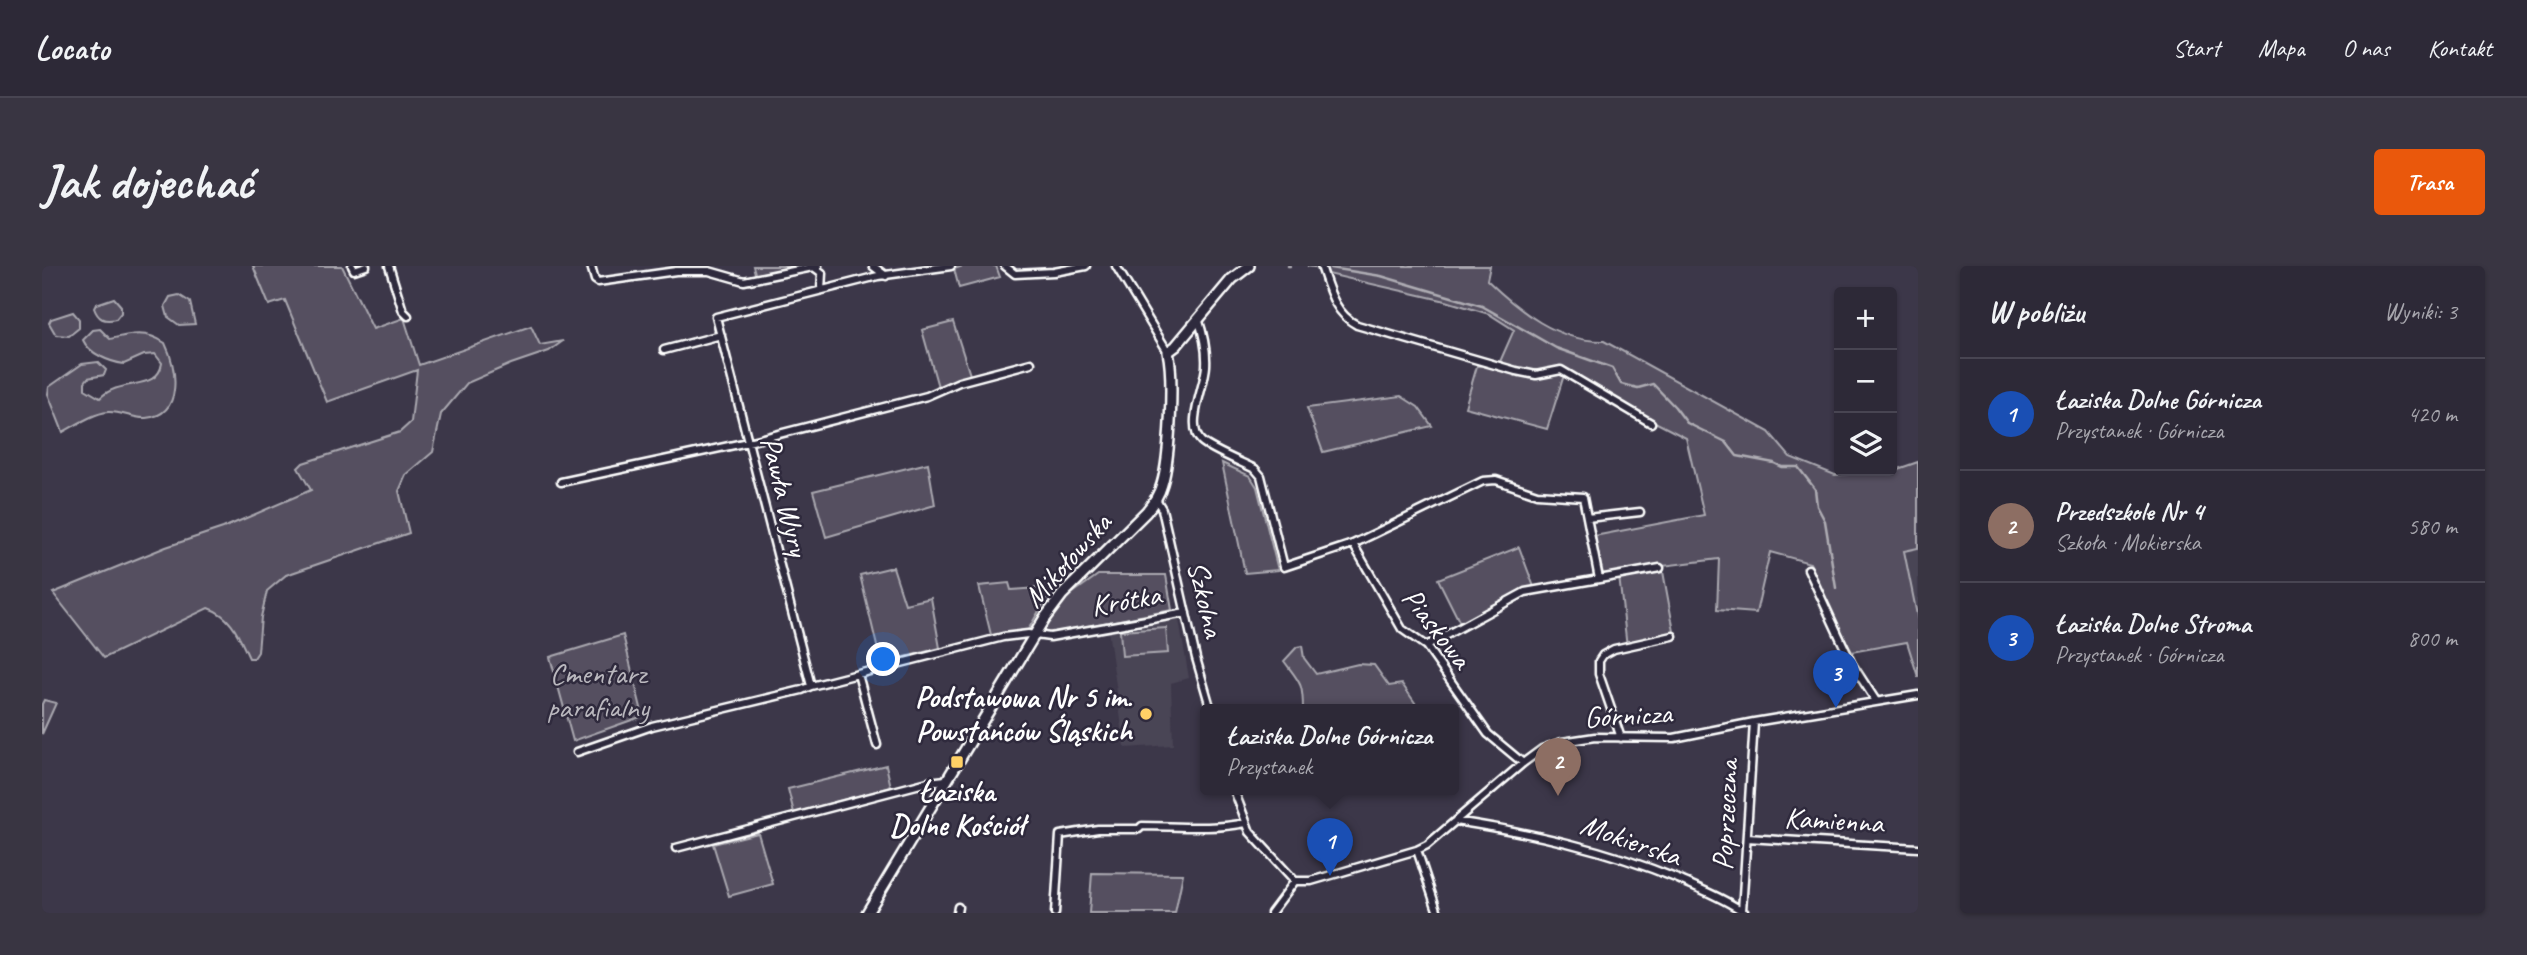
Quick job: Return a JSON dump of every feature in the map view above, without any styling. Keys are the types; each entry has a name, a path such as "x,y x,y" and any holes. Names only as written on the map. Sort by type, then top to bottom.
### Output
{"street":[{"path":"353,268 366,266"},
{"path":"389,266 403,311 408,316"},
{"path":"591,266 595,281 598,282 676,271 709,271 744,281 816,266 822,273 821,290 951,266"},
{"path":"1005,266 1015,274 1054,272 1086,266"},
{"path":"1116,266 1168,352 1232,279 1249,266"},
{"path":"1321,266 1333,301 1345,319 1357,325 1536,375 1561,370 1651,423"},
{"path":"876,267 886,276"},
{"name":"Pawła Wyry","path":"811,685 716,317 821,290"},
{"path":"1198,318 1204,337 1206,367 1195,420 1196,431 1201,441 1255,470 1261,476 1284,568 1353,544 1483,481 1496,480 1537,494 1583,497 1599,579"},
{"path":"663,350 721,335"},
{"name":"Mikołowska","path":"867,913 1033,636 1062,595 1156,499 1166,467 1171,372 1168,352"},
{"path":"561,482 748,442 927,396 959,382 1031,363"},
{"name":"Szkolna","path":"1156,499 1162,509 1209,704"},
{"path":"1587,518 1640,512"},
{"name":"Piaskowa","path":"1353,544 1402,629 1426,646 1488,734 1523,763"},
{"path":"1426,646 1525,592 1660,568"},
{"path":"1808,569 1852,664 1876,701"},
{"name":"Krótka","path":"577,752 652,726 802,690 811,685 984,641 1019,634 1050,637 1186,613"},
{"path":"1622,738 1599,674 1599,661 1603,655 1614,649 1673,636"},
{"path":"858,674 877,745"},
{"name":"Górnicza","path":"1295,881 1311,881 1417,850 1437,838 1523,763 1542,749 1562,743 1594,737 1666,739 1918,695"},
{"name":"Poprzeczna","path":"1744,912 1754,722"},
{"path":"676,848 928,782 946,780"},
{"path":"1236,795 1245,823 1256,839 1295,881 1271,913"},
{"name":"Mokierska","path":"1455,821 1577,844 1632,860 1698,888 1744,912"},
{"path":"1055,913 1060,835 1098,829 1139,829 1142,826 1194,828 1245,823"},
{"name":"Kamienna","path":"1747,838 1918,848"},
{"path":"1417,850 1438,913"}],"shaded area":[{"path":"1918,548 1918,620 1904,551"},
{"name":"Podstawowa Nr 5 im. Powstańców Śląskich","path":"1179,620 1189,678 1171,683 1173,745 1125,748 1108,630"}],"green space":[{"path":"253,266 342,266 373,329 404,318 419,365 531,326 540,345 563,341 549,351 467,383 441,414 433,452 406,475 399,491 409,533 286,575 267,591 261,617 258,652 254,658 249,658 229,622 208,608 104,658 53,593 166,547 223,528 311,490 298,468 303,463 400,432 411,422 417,370 327,402 285,300 269,305"},
{"path":"753,266 807,266 756,277"},
{"path":"963,266 996,266 1000,277 959,288 954,269"},
{"path":"1326,266 1490,266 1487,280 1512,303 1540,322 1571,336 1604,341 1769,432 1790,457 1834,476 1897,476 1897,469 1918,462 1918,548 1904,551 1918,620 1918,677 1907,642 1852,652 1831,613 1810,563 1770,552 1756,613 1717,610 1719,559 1662,566 1675,637 1627,647 1619,576 1604,578 1594,536 1704,515 1686,438 1564,375 1547,429 1465,407 1477,366 1499,364 1514,330 1489,314 1446,301 1328,274"},
{"path":"179,295 190,302 195,324 179,325 168,317 165,306 170,297"},
{"path":"114,298 121,306 121,313 116,319 102,319 94,308 96,304"},
{"path":"73,312 79,319 79,328 69,336 56,335 49,323 51,319"},
{"path":"953,322 970,375 938,387 922,330"},
{"path":"100,329 110,339 145,335 165,343 174,376 172,399 167,408 158,415 141,418 113,412 103,413 63,432 48,394 49,387 82,364 98,362 106,370 104,375 88,378 85,382 85,389 100,398 118,388 154,378 159,372 162,363 155,354 144,355 124,364 95,353 83,340 93,330"},
{"path":"1401,396 1418,407 1432,426 1323,452 1307,408"},
{"path":"928,463 935,505 826,537 813,491"},
{"path":"1222,463 1250,476 1257,487 1278,570 1245,573"},
{"path":"1519,547 1534,587 1461,625 1438,579"},
{"path":"893,567 905,604 931,598 940,648 881,663 860,575"},
{"path":"1098,575 1166,575 1172,610 1045,634 1043,629 1066,598"},
{"path":"1009,583 1011,590 1053,587 1028,630 991,635 979,586"},
{"path":"1166,628 1168,653 1122,656 1120,631"},
{"name":"Cmentarz parafialny","path":"623,635 643,716 573,741 550,657"},
{"path":"1302,646 1304,658 1316,674 1358,664 1374,665 1389,686 1402,684 1416,704 1303,704 1300,683 1284,661 1297,647"},
{"path":"44,700 56,703 42,734 42,704"},
{"path":"886,765 891,787 794,813 788,789"},
{"path":"758,833 773,884 729,896 713,844"},
{"path":"1092,873 1183,874 1175,913 1089,913"}],"waterway":[{"path":"1308,266 1316,267"},
{"path":"1331,268 1381,276 1482,306 1556,348 1612,368 1621,384 1638,388 1653,384 1687,423 1726,442 1737,456 1782,467 1798,467 1815,489 1817,506 1825,521 1836,588"}],"place":[{"name":"Łaziska Dolne Stroma","path":"1836,708"},
{"name":"Podstawowa Nr 5 im. Powstańców Śląskich","path":"1146,714"},
{"name":"Łaziska Dolne Kościół","path":"957,762"},
{"name":"Przedszkole Nr 4","path":"1558,796"},
{"name":"Łaziska Dolne Górnicza","path":"1330,876"}]}
